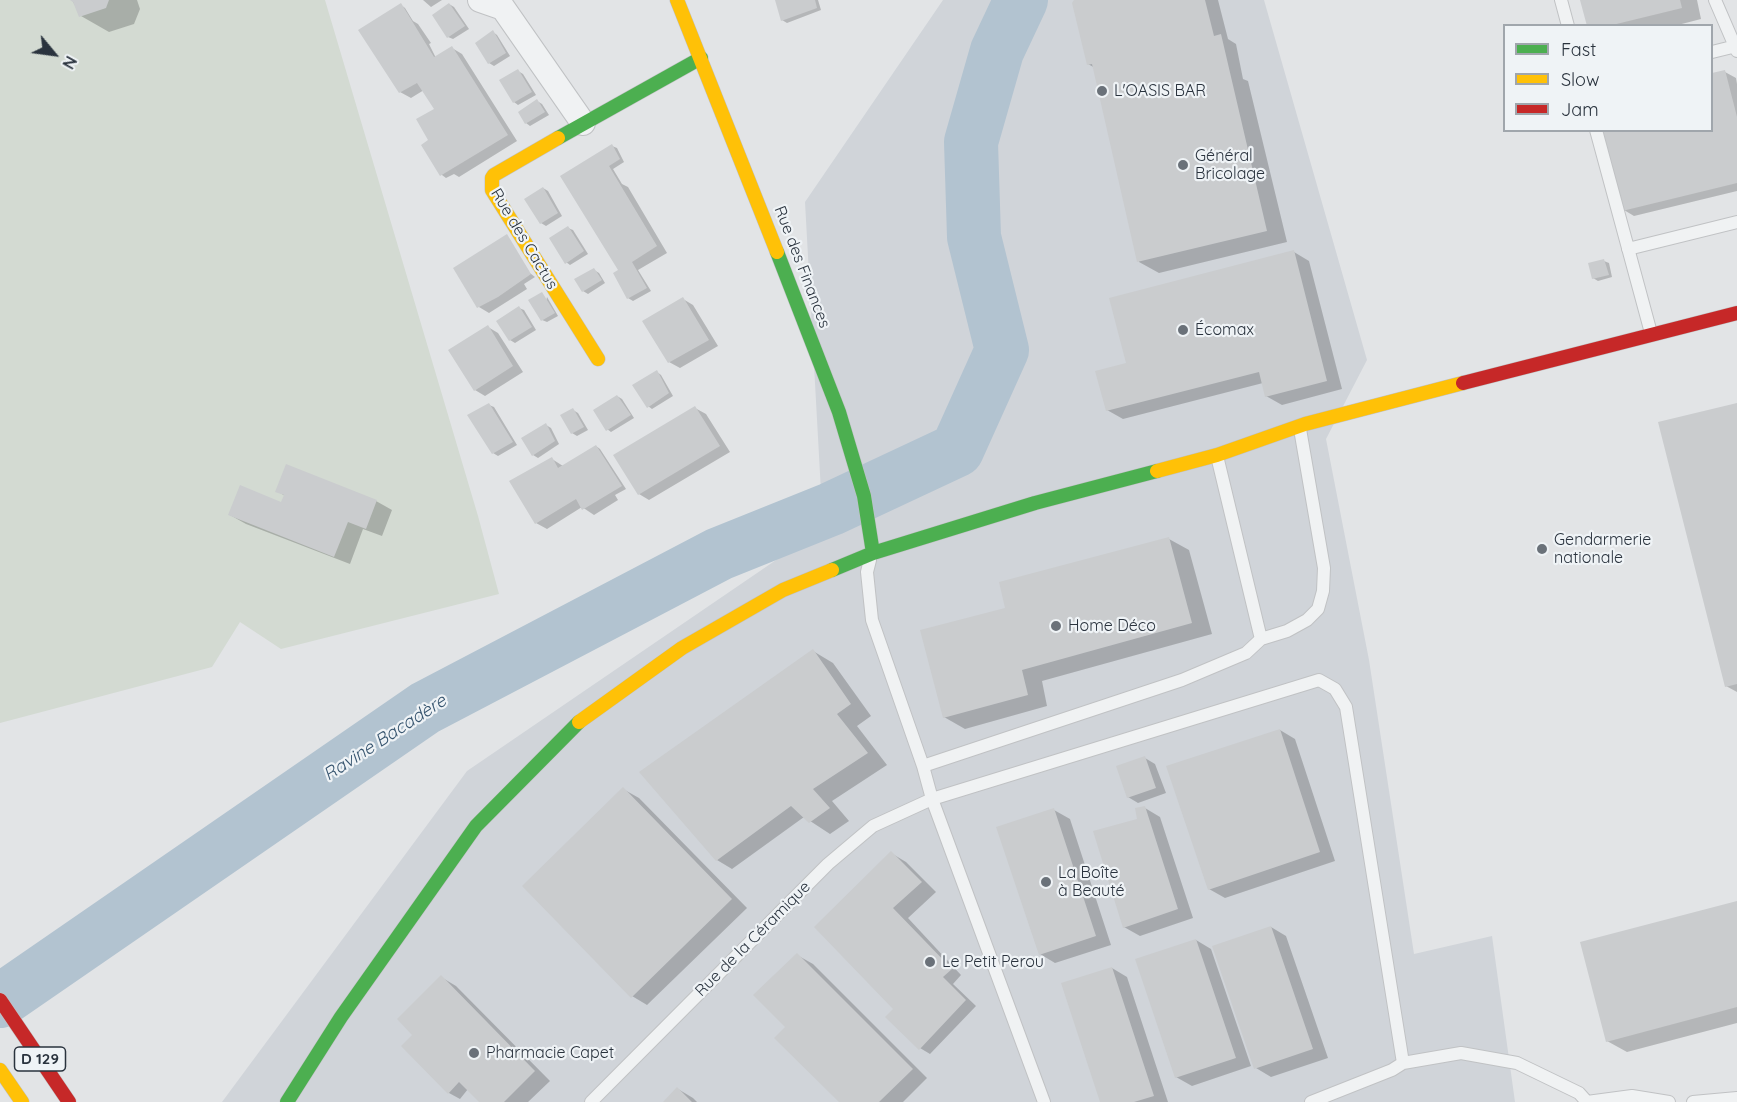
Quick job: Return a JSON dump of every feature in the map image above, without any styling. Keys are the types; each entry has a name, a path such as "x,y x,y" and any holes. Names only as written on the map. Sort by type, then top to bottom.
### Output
{"main road":[{"name":"Rue des Finances","path":"677,0 839,412 857,471 873,553"},
{"name":"Rue des Cactus","path":"598,359 490,184 494,175 701,58"},
{"path":"287,1102 341,1017 476,826 582,719 692,642 783,590 873,553 1035,503 1217,455 1299,426 1737,313"},
{"name":"D 129","path":"0,1000 69,1102"},
{"name":"D 129","path":"0,1070 22,1102"},
{"path":"278,1102 298,1083"}],"street":[{"path":"480,0 503,8 584,123"}],"lane":[{"path":"1561,0 1567,24"},
{"path":"1713,52 1736,49 1715,0"},
{"path":"1597,132 1652,335"},
{"path":"1628,249 1737,222"},
{"path":"923,766 1182,680 1246,653 1261,639 1287,631 1307,620 1318,609 1323,591 1324,568 1299,426"},
{"path":"1217,455 1261,639"},
{"path":"873,553 867,572 869,608 932,799 1044,1102"},
{"name":"Rue de la Céramique","path":"591,1102 828,864 873,826 932,799 1319,680 1335,689 1346,707 1403,1063"},
{"path":"1311,1102 1392,1070 1403,1063 1461,1053 1517,1064 1579,1093 1587,1102 1632,1096 1669,1102"},
{"path":"1694,1102 1737,1098"}],"shaded area":[{"path":"0,0 325,0 499,594 281,649 240,622 212,667 0,723"},
{"path":"943,0 1264,0 1367,360 1326,439 1369,660 1414,954 1492,936 1515,1102 222,1102 467,771 823,528 805,202"}],"water":[{"path":"992,0 1021,0 997,51 976,151 983,181 961,185 960,123 969,61"}],"building":[{"path":"70,0 109,0 106,8 79,17"},
{"path":"775,0 815,0 817,8 781,21"},
{"name":"Général Bricolage","path":"1074,0 1205,0 1214,36 1221,34 1267,231 1137,262 1092,64 1087,65 1072,3"},
{"path":"1580,0 1680,0 1682,8 1616,24 1586,24"},
{"path":"401,3 434,57 452,46 508,135 440,176 421,145 428,140 416,119 434,109 417,83 399,93 358,30"},
{"path":"449,3 465,26 447,38 432,15"},
{"path":"493,30 506,53 488,64 475,43"},
{"path":"518,69 532,92 513,103 499,80"},
{"path":"1725,70 1737,117 1737,183 1622,211 1602,132 1713,132 1713,73"},
{"path":"537,99 545,112 525,124 518,112"},
{"path":"612,144 620,159 609,166 657,246 632,262 647,288 627,299 613,273 618,270 560,176"},
{"path":"543,187 558,213 540,224 524,199"},
{"path":"568,226 584,251 565,264 549,238"},
{"path":"507,234 531,274 498,297 477,308 453,268"},
{"name":"Écomax","path":"1294,250 1327,381 1265,397 1259,372 1106,411 1095,371 1126,363 1109,298"},
{"path":"1604,259 1609,275 1592,279 1588,263"},
{"path":"594,268 602,280 582,292 574,279"},
{"path":"542,292 555,313 541,321 528,300"},
{"path":"683,297 709,340 668,363 642,321"},
{"path":"519,306 532,327 509,341 496,321"},
{"path":"488,325 513,366 474,391 448,350"},
{"path":"657,370 669,393 647,408 632,385"},
{"path":"617,395 631,415 606,431 593,410"},
{"path":"489,403 513,442 492,454 467,415"},
{"path":"1737,403 1737,684 1725,687 1658,422"},
{"path":"695,406 720,446 638,495 613,455"},
{"path":"573,408 584,427 571,434 560,415"},
{"path":"546,423 555,441 532,456 521,438"},
{"path":"596,445 622,486 582,510 576,499 535,524 509,481 552,457 558,468"},
{"path":"286,464 377,500 366,529 348,522 334,557 228,515 240,485 281,502 284,495 275,492"},
{"name":"Home Déco","path":"1169,537 1192,623 1022,670 1028,695 943,718 920,630 1005,608 999,582"},
{"path":"813,649 851,704 837,714 868,753 813,789 830,808 809,823 791,806 716,861 639,772"},
{"path":"1280,729 1320,852 1208,890 1166,766"},
{"path":"1145,756 1156,788 1127,798 1116,766"},
{"path":"623,787 732,899 631,998 522,886"},
{"path":"1145,806 1178,909 1123,928 1093,831 1137,819 1135,808"},
{"name":"La Boîte à Beauté","path":"1054,808 1096,936 1039,955 996,827"},
{"path":"891,851 922,882 893,908 952,969 943,977 966,1000 919,1050 885,1017 893,1009 814,927"},
{"path":"1737,901 1737,1007 1606,1042 1580,942"},
{"path":"1271,926 1313,1049 1254,1069 1212,946"},
{"path":"1196,939 1236,1058 1175,1078 1135,959"},
{"path":"797,953 913,1069 879,1102 839,1102 774,1038 785,1027 753,995"},
{"path":"1112,967 1154,1096 1134,1102 1100,1102 1061,983"},
{"name":"Pharmacie Capet","path":"441,975 535,1071 504,1102 479,1102 459,1082 448,1094 401,1046 412,1035 397,1019"},
{"path":"677,1087 692,1102 663,1102"}],"waterway":[{"name":"Ravine Bacadère","path":"0,1001 425,708 719,554 831,509 957,450 1002,350 974,237 971,142 997,51 1021,0"}],"traffic: fast":[{"path":"558,138 701,58"},
{"path":"777,252 839,412 864,496 873,553"},
{"path":"832,570 873,553 1035,503 1157,471"},
{"path":"287,1102 341,1017 476,826 579,722"}],"traffic: slow":[{"path":"677,0 777,252"},
{"path":"558,138 494,175 492,190 598,359"},
{"path":"1157,471 1217,455 1305,424 1463,383"},
{"path":"579,722 682,648 783,590 832,570"},
{"path":"0,1070 22,1102"}],"traffic: jam":[{"path":"1463,383 1737,313"},
{"path":"0,1000 69,1102"}],"place":[{"name":"L'OASIS BAR","path":"1102,91"},
{"name":"Général Bricolage","path":"1183,165"},
{"name":"Écomax","path":"1183,330"},
{"name":"Gendarmerie nationale","path":"1542,549"},
{"name":"Home Déco","path":"1056,626"},
{"name":"La Boîte à Beauté","path":"1046,882"},
{"name":"Le Petit Perou","path":"930,962"},
{"name":"Pharmacie Capet","path":"474,1053"}]}
